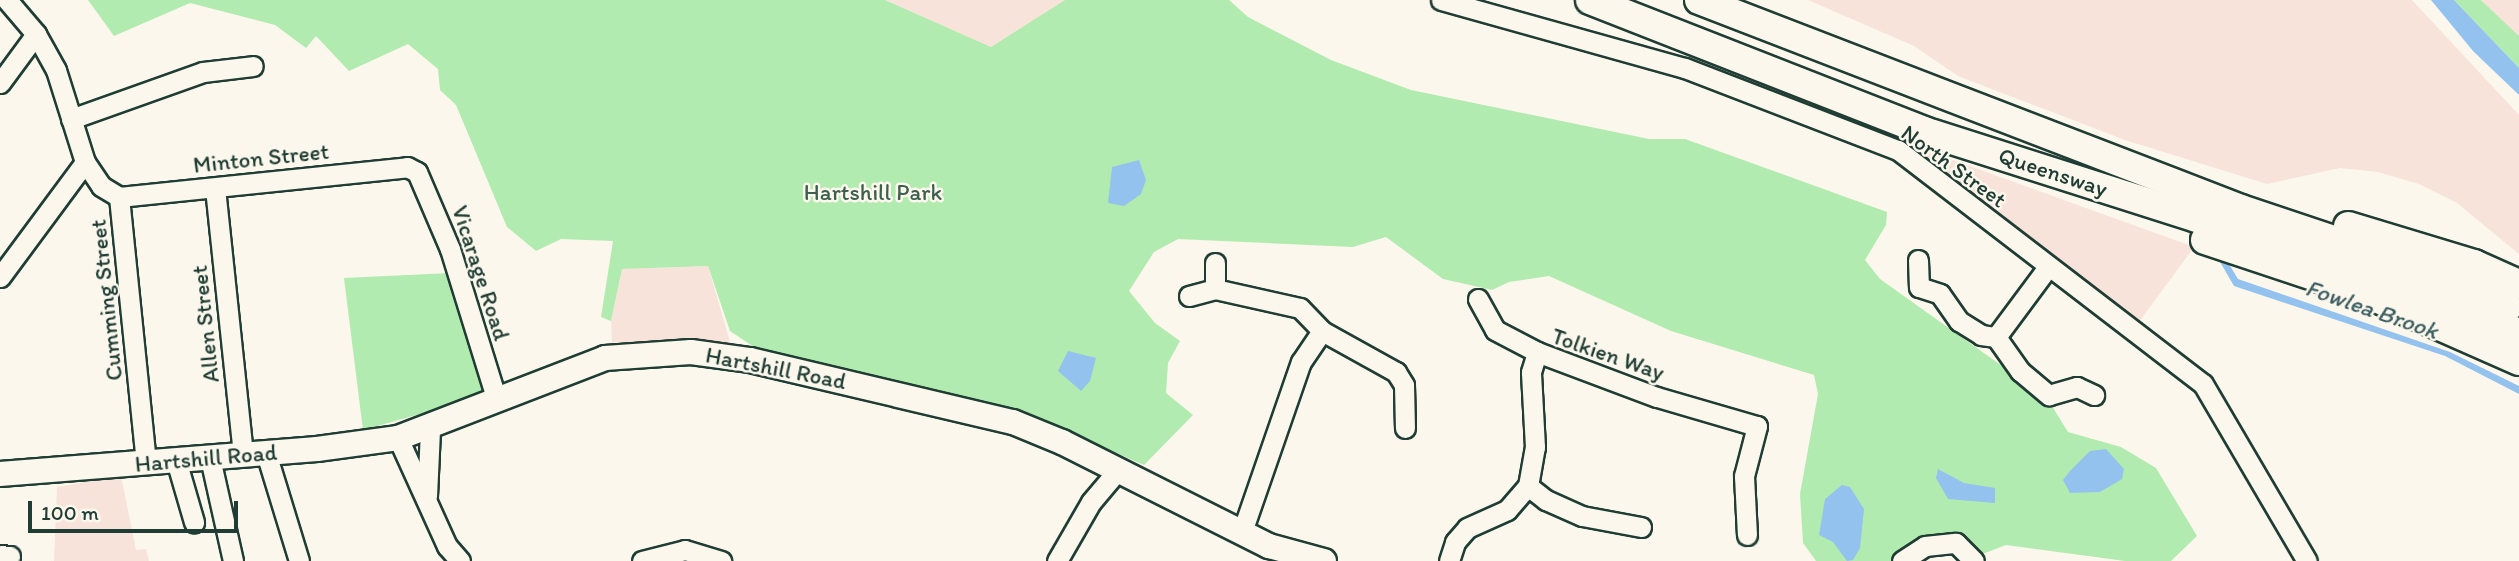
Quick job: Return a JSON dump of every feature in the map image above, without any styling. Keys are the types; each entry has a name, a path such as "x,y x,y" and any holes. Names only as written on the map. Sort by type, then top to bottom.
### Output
{"highway":[{"name":"Queensway","path":"1591,0 1924,131 2393,281 2519,333"},
{"name":"Queensway","path":"1699,0 2241,209 2438,275 2519,312"},
{"path":"1712,0 1780,32"},
{"path":"1932,92 2162,169 2474,264 2519,284"},
{"path":"1924,131 2019,173 2367,294 2519,361"}],"main road":[{"name":"Hartshill Road","path":"0,474 254,454 398,438 429,429 605,358 634,353 724,356 1013,422 1118,470 1269,546 1324,561"}],"street":[{"name":"Cumming Street","path":"8,0 36,34 56,70 85,162 101,186 119,197 146,463"},
{"name":"North Street","path":"1441,0 1685,68 1898,150 2203,384 2307,561"},
{"path":"0,83 36,34"},
{"path":"71,119 203,72 253,66"},
{"path":"0,277 85,162"},
{"name":"Minton Street","path":"119,197 407,167"},
{"name":"Vicarage Road","path":"407,167 417,172 437,212 497,401"},
{"name":"Allen Street","path":"215,188 254,454 299,561"},
{"path":"1918,260 1919,287 1940,294 1959,321 1981,335 1996,337 2020,371 2049,395 2077,387 2094,396"},
{"path":"1215,263 1215,289"},
{"path":"1996,337 2048,267"},
{"path":"1189,296 1215,289 1288,303 1311,316 1322,331 1396,372 1404,385 1405,428"},
{"path":"1478,299 1495,330 1536,352"},
{"path":"1242,532 1301,362 1322,331"},
{"name":"Tolkien Way","path":"1528,486 1535,447 1531,372 1536,352 1657,397 1757,426 1744,476 1747,534"},
{"path":"427,496 429,429"},
{"path":"398,438 427,496 451,556"},
{"path":"210,457 233,561"},
{"path":"176,460 194,522"},
{"path":"1057,561 1091,502 1118,470"},
{"path":"1449,561 1455,541 1467,528 1507,510 1528,486 1546,500 1583,516 1641,527"},
{"path":"1902,561 1926,546 1956,543 1974,561"},
{"path":"642,561 685,550 722,561"}],"shaded area":[{"path":"885,0 1065,0 991,47"},
{"path":"1808,0 2412,0 2519,115 2519,254 2457,203 2419,184 2378,172 2340,168 2267,184 2125,140 1958,76 1914,46"},
{"path":"2481,0 2519,0 2519,36"},
{"path":"1925,150 2194,247 2139,322 1923,154"},
{"path":"708,266 732,349 612,342 611,321 622,269"},
{"path":"121,476 136,550 146,549 149,561 54,561 57,487"}],"green space":[{"name":"Hartshill Park","path":"88,0 885,0 991,47 1065,0 1229,0 1248,17 1331,60 1411,90 1649,139 1685,139 1887,212 1886,225 1865,260 1880,279 2047,398 2068,432 2121,447 2156,468 2197,536 2171,561 2125,561 2006,545 1980,555 1944,533 1899,550 1892,561 1816,561 1803,543 1800,494 1818,394 1814,375 1671,331 1549,276 1509,282 1492,290 1443,279 1386,237 1353,247 1178,239 1154,252 1129,291 1155,323 1180,341 1168,363 1166,393 1193,415 1144,465 1025,413 763,353 730,331 708,266 622,269 611,321 601,317 613,241 561,239 536,251 507,227 456,105 440,90 438,69 408,44 349,71 316,36 306,48 275,25 190,3 114,36"},
{"path":"2454,0 2481,0 2519,36 2519,68"},
{"path":"450,273 487,395 363,430 344,278"}],"water":[{"path":"2431,0 2454,0 2519,68 2519,95 2473,51"},
{"path":"1139,160 1146,180 1141,194 1124,206 1108,203 1112,167"},
{"path":"2216,255 2226,259 2238,279 2450,352 2519,386 2519,394 2445,356 2234,286"},
{"path":"1068,351 1096,358 1090,381 1081,391 1058,371"},
{"path":"2106,449 2124,469 2122,479 2100,492 2070,493 2063,480 2070,471 2090,451"},
{"path":"1938,469 1964,483 1995,488 1995,503 1948,499 1936,478"},
{"path":"1842,485 1850,487 1864,509 1860,548 1853,560 1847,561 1833,542 1819,535 1825,499"}],"water label":[{"name":"Fowlea Brook","path":"2372,309"}]}
